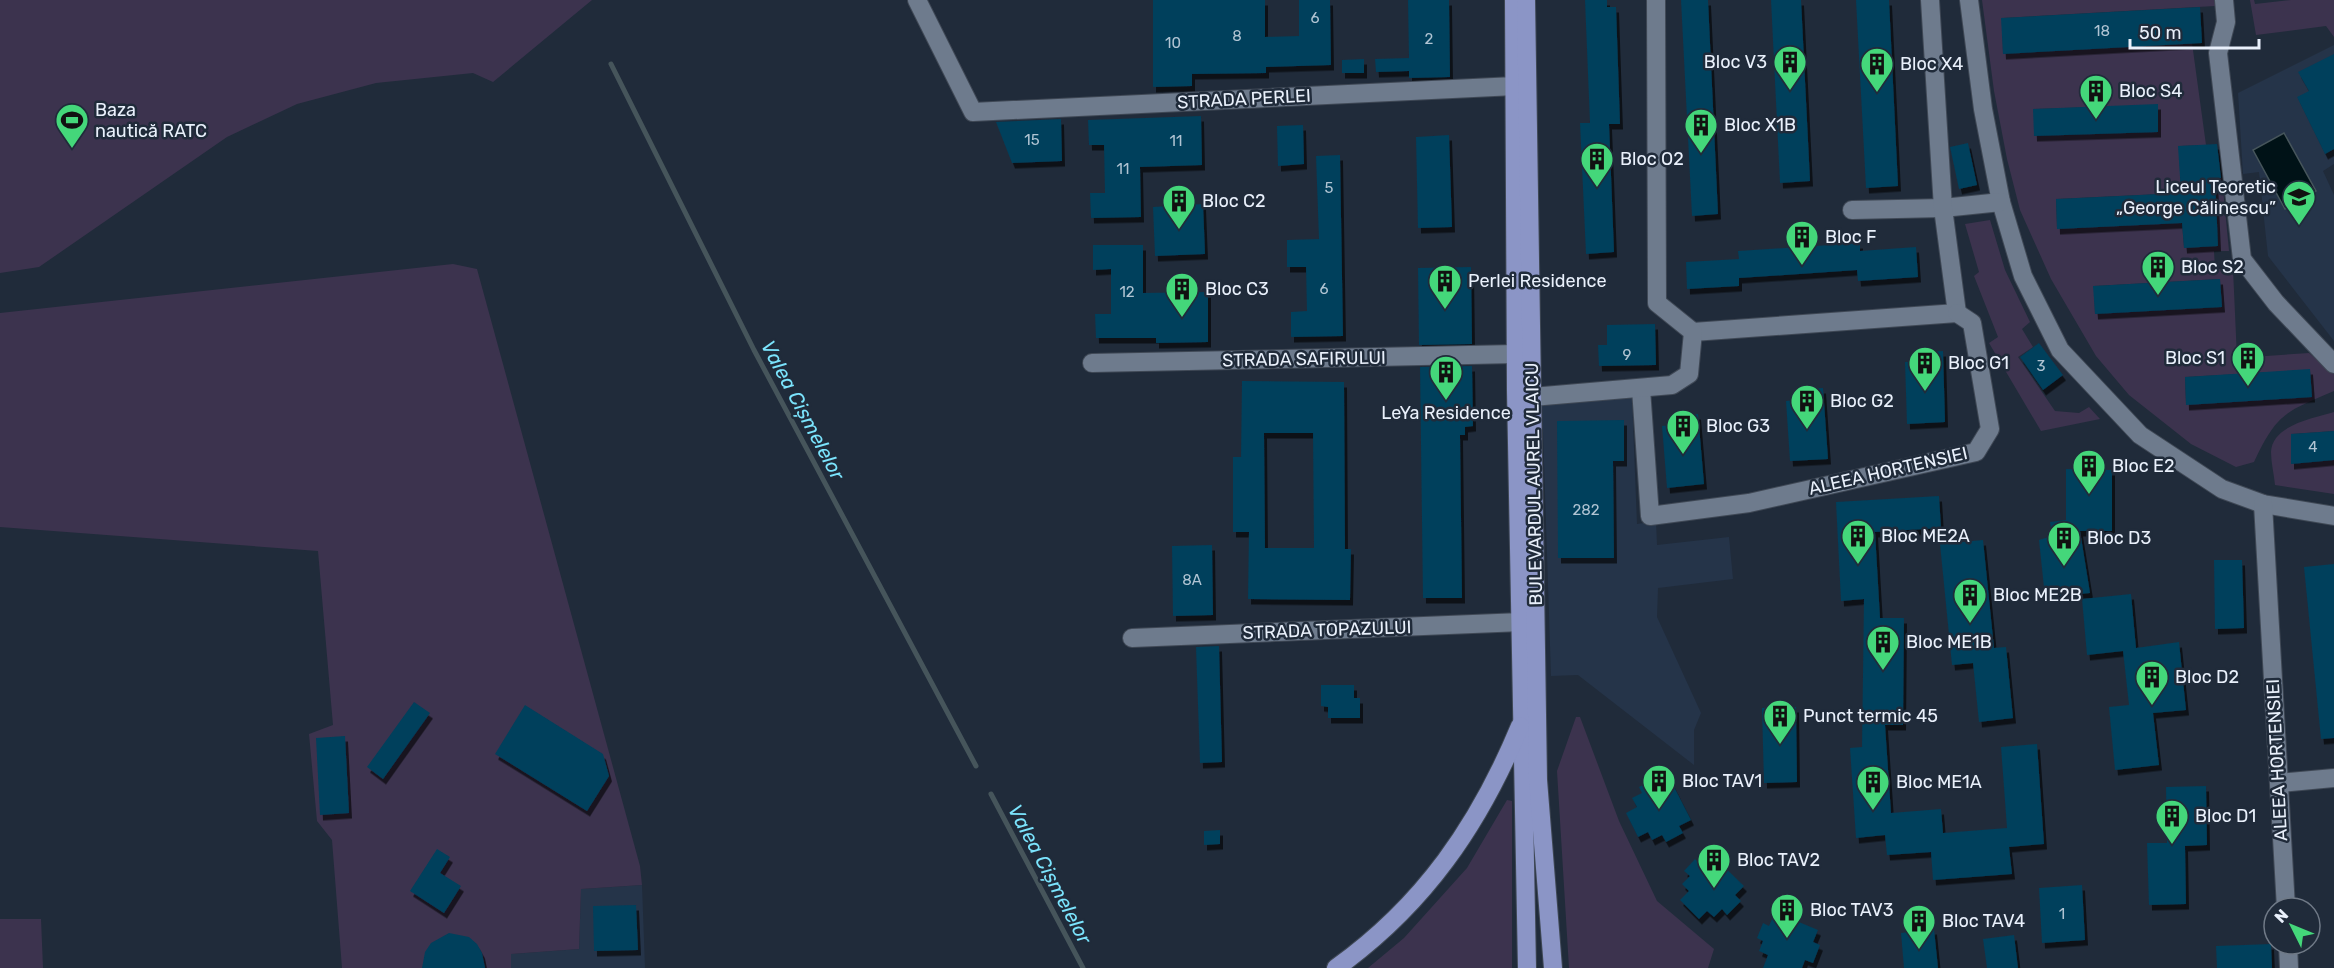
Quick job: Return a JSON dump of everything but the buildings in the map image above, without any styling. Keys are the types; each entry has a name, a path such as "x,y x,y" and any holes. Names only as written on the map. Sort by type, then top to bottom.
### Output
{"main road":[{"name":"BULEVARDUL AUREL VLAICU","path":"1514,0 1515,354 1527,968"},
{"name":"BULEVARDUL AUREL VLAICU","path":"1526,0 1538,780 1555,964"},
{"path":"1336,968 1395,918 1439,872 1476,819 1502,769 1523,718"}],"street":[{"name":"STRADA PERLEI","path":"917,0 972,112 1515,86"},
{"path":"1656,0 1657,303 1694,332 1957,312"},
{"name":"ALEEA HORTENSIEI","path":"1641,389 1650,516 1749,503 1976,452 1990,429 1972,323 1957,312 1943,208 1930,0"},
{"path":"1970,0 1983,109 2001,202 2023,276 2060,350 2140,435 2222,489 2263,504 2334,516"},
{"path":"2224,0 2226,22 2218,53 2242,259 2276,303 2334,364"},
{"path":"1852,210 1943,208 2001,202"},
{"path":"1532,397 1672,386 1689,374 1694,332"},
{"name":"STRADA SAFIRULUI","path":"1092,363 1515,354"},
{"name":"ALEEA HORTENSIEI","path":"2263,504 2285,896"},
{"name":"STRADA TOPAZULUI","path":"1132,638 1522,622"},
{"path":"2279,783 2334,778"}],"shaded area":[{"path":"0,0 592,0 493,82 473,73 376,83 297,104 227,137 39,267 0,273"},
{"path":"1982,0 2215,0 2215,6 2002,18 2003,54 2192,43 2206,145 2179,146 2181,193 2056,199 2057,228 2182,223 2184,247 2218,246 2215,178 2222,178 2229,251 2214,251 2215,269 2233,269 2237,358 2309,353 2334,374 2334,391 2284,416 2269,433 2254,462 2236,467 2191,444 2129,395 2096,356 2051,279 2020,210 2007,159 1994,91","holes":["2158,105 2158,132 2034,136 2034,109","2220,279 2221,307 2095,314 2094,286","2310,370 2312,397 2186,404 2185,377"]},
{"path":"2250,0 2254,0 2255,4 2291,0 2334,0 2334,37 2326,26 2256,35"},
{"name":"Liceul Teoretic „George Călinescu”","path":"2334,45 2334,164 2323,171 2334,195 2334,341 2268,256 2259,172 2243,174 2238,93"},
{"path":"2284,133 2316,191 2285,209 2253,150"},
{"path":"1990,220 2005,270 2030,322 2022,329 2033,347 2018,357 2055,411 2079,413 2089,407 2100,419 2041,431 1989,343 1998,337 1974,276 1979,272 1965,224"},
{"path":"453,264 477,269 640,866 642,885 581,889 579,949 511,954 511,968 342,968 332,840 317,821 309,734 333,725 318,551 0,527 0,313"},
{"path":"1632,398 1637,524 1656,521 1657,545 1729,537 1733,579 1658,588 1657,617 1701,713 1694,730 1694,765 1578,675 1551,676 1542,401"},
{"path":"2334,412 2334,431 2291,434 2292,464 2334,460 2334,494 2275,485 2271,452 2278,435 2295,424"},
{"path":"1576,717 1580,717 1619,821 1657,901 1714,949 1708,968 1569,968 1557,771"},
{"path":"1507,800 1512,801 1512,968 1368,968 1404,938 1467,868"},
{"path":"642,885 645,968 511,968 511,954 579,949 581,889"},
{"path":"0,919 41,919 43,968 0,968"}],"waterway":[{"name":"Valea Cișmelelor","path":"611,64 754,350 976,766"},
{"name":"Valea Cișmelelor","path":"991,794 1083,968"}],"place":[{"name":"Bloc V3","path":"1790,91"},
{"name":"Bloc X4","path":"1877,93"},
{"name":"Bloc S4","path":"2096,120"},
{"name":"Baza nautică RATC","path":"72,149"},
{"name":"Bloc X1B","path":"1701,154"},
{"name":"Bloc O2","path":"1597,188"},
{"name":"Liceul Teoretic „George Călinescu”","path":"2299,226"},
{"name":"Bloc C2","path":"1179,230"},
{"name":"Bloc F","path":"1802,266"},
{"name":"Bloc S2","path":"2158,296"},
{"name":"Perlei Residence","path":"1445,310"},
{"name":"Bloc C3","path":"1182,318"},
{"name":"Bloc S1","path":"2248,387"},
{"name":"Bloc G1","path":"1925,392"},
{"name":"LeYa Residence","path":"1446,401"},
{"name":"Bloc G2","path":"1807,430"},
{"name":"Bloc G3","path":"1683,455"},
{"name":"Bloc E2","path":"2089,495"},
{"name":"Bloc ME2A","path":"1858,565"},
{"name":"Bloc D3","path":"2064,567"},
{"name":"Bloc ME2B","path":"1970,624"},
{"name":"Bloc ME1B","path":"1883,671"},
{"name":"Bloc D2","path":"2152,706"},
{"name":"Punct termic 45","path":"1780,745"},
{"name":"Bloc TAV1","path":"1659,810"},
{"name":"Bloc ME1A","path":"1873,811"},
{"name":"Bloc D1","path":"2172,845"},
{"name":"Bloc TAV2","path":"1714,889"},
{"name":"Bloc TAV3","path":"1787,939"},
{"name":"Bloc TAV4","path":"1919,950"}]}
